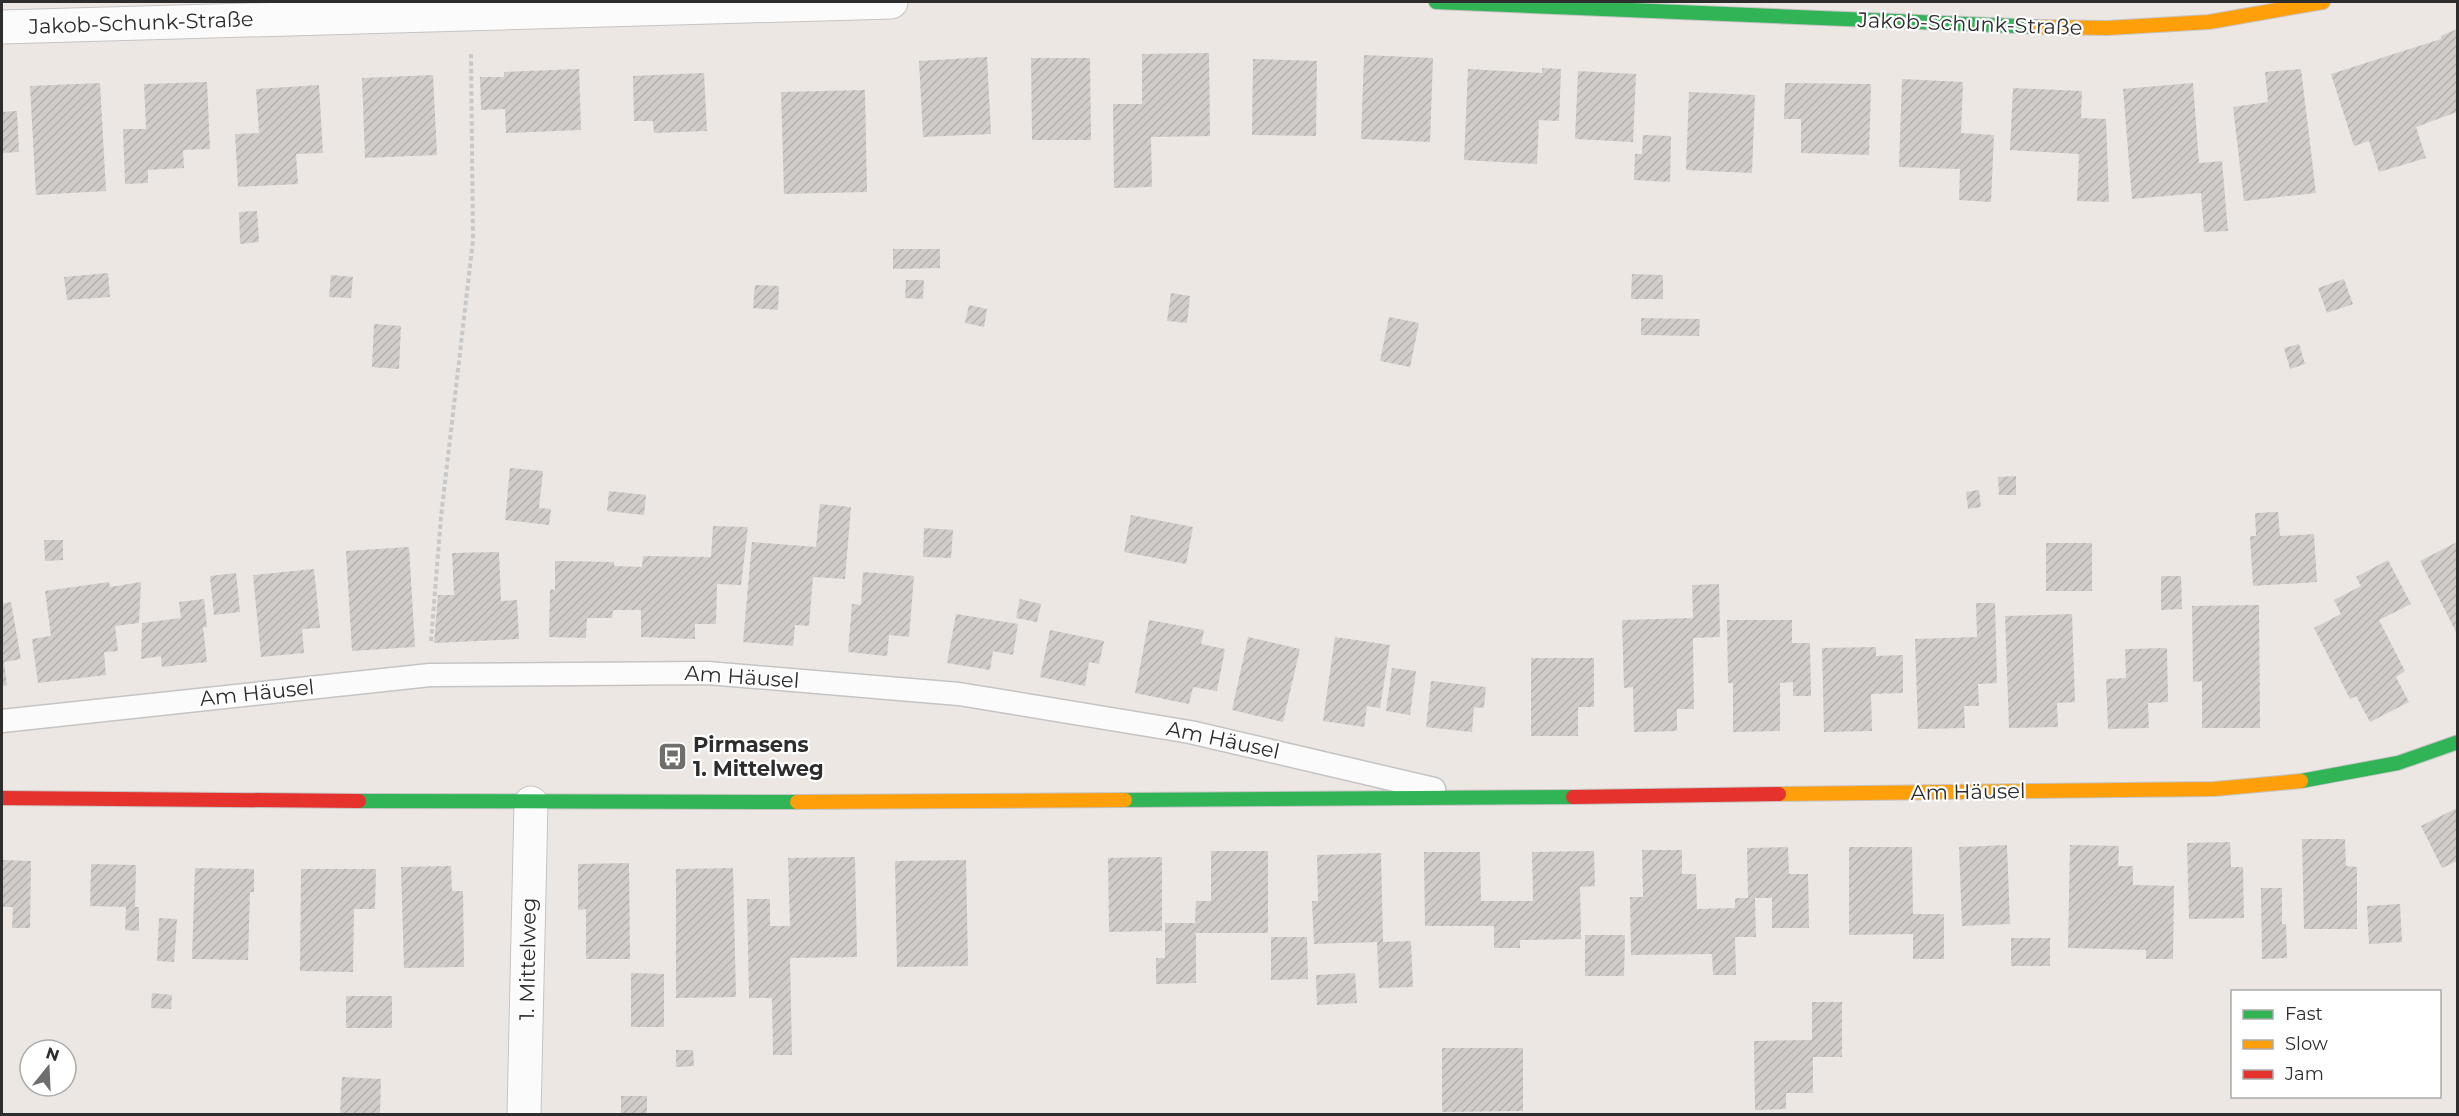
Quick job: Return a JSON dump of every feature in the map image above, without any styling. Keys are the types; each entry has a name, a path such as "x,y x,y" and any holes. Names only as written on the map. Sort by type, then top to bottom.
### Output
{"street":[{"name":"Jakob-Schunk-Straße","path":"2,27 891,2"},
{"name":"Jakob-Schunk-Straße","path":"1436,2 1485,2 1975,26 2107,28 2209,21 2323,2"},
{"name":"Am Häusel","path":"2,798 531,803 1473,798 2214,789 2314,782 2368,772 2456,747"},
{"name":"1. Mittelweg","path":"524,1114 531,803"}],"lane":[{"name":"Am Häusel","path":"2,721 430,675 708,673 959,694 1190,732 1473,798"}],"path":[{"path":"430,675 441,517 473,240 471,14"}],"building":[{"path":"2457,29 2457,112 2416,127 2426,158 2379,172 2369,141 2354,146 2331,74 2441,39 2441,36"},
{"path":"1209,53 1210,136 1151,137 1152,187 1114,188 1113,104 1142,104 1142,54"},
{"path":"1364,55 1433,58 1430,142 1361,139"},
{"path":"987,57 991,134 923,137 919,61"},
{"path":"1031,58 1090,58 1091,140 1032,140"},
{"path":"1253,59 1317,61 1316,136 1252,135"},
{"path":"1542,68 1561,69 1559,121 1539,120 1537,164 1464,160 1468,69 1542,73"},
{"path":"579,69 581,130 506,133 505,109 481,110 480,77 504,77 504,72"},
{"path":"2301,69 2316,193 2244,201 2233,107 2268,102 2265,72"},
{"path":"1578,71 1636,74 1633,142 1575,139"},
{"path":"704,73 707,131 654,133 653,121 634,121 633,76"},
{"path":"433,75 437,155 365,158 362,78"},
{"path":"1902,79 1963,82 1961,133 1994,135 1991,202 1959,200 1960,169 1899,167"},
{"path":"207,82 210,149 183,150 184,168 148,170 148,183 125,184 123,129 146,129 144,84"},
{"path":"100,83 106,191 36,195 30,86"},
{"path":"1785,83 1871,84 1869,155 1801,153 1801,119 1784,119"},
{"path":"2193,83 2199,163 2222,161 2228,231 2204,232 2201,193 2132,199 2123,89"},
{"path":"319,85 323,153 296,154 298,184 238,187 235,134 259,133 256,89"},
{"path":"2013,88 2082,91 2081,118 2106,119 2109,202 2077,201 2079,154 2010,150"},
{"path":"865,90 867,192 784,194 781,92"},
{"path":"1689,92 1755,95 1752,173 1686,170"},
{"path":"17,111 19,152 2,153 2,112"},
{"path":"1643,135 1671,136 1670,182 1634,180 1635,154 1642,154"},
{"path":"257,211 259,242 240,244 239,212"},
{"path":"893,249 940,249 940,268 893,269"},
{"path":"108,273 110,297 67,300 64,277"},
{"path":"1632,274 1663,275 1663,299 1631,299"},
{"path":"331,275 353,277 351,298 329,297"},
{"path":"2344,279 2353,304 2327,313 2318,288"},
{"path":"906,280 924,280 923,299 905,298"},
{"path":"755,285 779,286 778,310 753,308"},
{"path":"1171,293 1190,296 1187,323 1167,321"},
{"path":"969,305 987,309 984,327 965,323"},
{"path":"1389,317 1419,323 1410,367 1380,361"},
{"path":"1641,318 1700,319 1699,336 1641,335"},
{"path":"374,324 401,326 399,369 372,367"},
{"path":"2299,344 2305,364 2290,369 2284,348"},
{"path":"510,468 543,471 539,508 551,509 549,525 505,520"},
{"path":"2016,476 2016,495 1999,495 1998,477"},
{"path":"1979,490 1981,507 1968,509 1966,492"},
{"path":"609,491 646,495 644,515 607,511"},
{"path":"820,504 851,507 845,579 813,577 809,626 795,625 793,646 743,642 752,542 816,547"},
{"path":"2278,512 2280,536 2314,534 2317,582 2253,586 2250,536 2256,536 2255,513"},
{"path":"1131,515 1193,527 1186,564 1124,552"},
{"path":"713,526 748,527 741,585 717,584 716,624 695,624 695,639 641,637 641,610 613,610 612,618 587,618 586,638 549,637 550,589 555,590 555,561 614,562 614,566 642,567 643,556 711,557"},
{"path":"924,528 953,530 951,558 923,557"},
{"path":"44,540 63,540 63,560 45,561"},
{"path":"2457,542 2457,634 2420,561"},
{"path":"2046,543 2092,543 2092,591 2046,591"},
{"path":"409,547 415,647 352,651 346,551"},
{"path":"499,552 501,601 517,600 519,639 434,643 438,595 454,595 452,553"},
{"path":"2388,560 2411,604 2379,620 2405,671 2396,677 2409,702 2370,722 2356,696 2350,699 2314,628 2341,614 2334,600 2361,586 2356,577"},
{"path":"314,569 320,628 302,629 304,653 261,657 253,575"},
{"path":"863,572 914,576 909,637 889,635 887,656 848,652 852,604 861,605"},
{"path":"236,573 240,612 214,615 210,576"},
{"path":"2161,576 2181,576 2182,609 2161,610"},
{"path":"109,582 110,587 141,582 139,623 115,626 118,651 104,652 106,675 38,683 32,639 51,636 45,591"},
{"path":"1719,584 1720,637 1693,638 1694,709 1677,709 1677,731 1634,732 1633,687 1624,688 1622,620 1693,618 1692,585"},
{"path":"204,599 207,627 203,627 207,662 162,667 161,656 141,659 142,623 181,618 179,602"},
{"path":"1020,599 1041,604 1037,622 1016,618"},
{"path":"11,602 21,659 4,662 7,685 2,686 2,604"},
{"path":"1976,603 1995,603 1997,683 1978,684 1979,706 1964,706 1965,728 1918,729 1915,639 1977,637"},
{"path":"2259,605 2260,728 2202,728 2202,681 2193,682 2192,606"},
{"path":"956,614 1018,624 1013,655 993,651 990,670 947,663"},
{"path":"2072,614 2075,702 2057,703 2058,727 2009,728 2005,616"},
{"path":"1149,620 1204,630 1201,644 1225,649 1217,691 1193,687 1189,704 1135,693"},
{"path":"1727,620 1792,620 1792,643 1810,643 1811,696 1793,696 1793,682 1780,683 1780,731 1733,732 1733,683 1728,683"},
{"path":"1050,630 1104,641 1099,664 1089,662 1085,686 1040,677"},
{"path":"1248,637 1300,649 1283,722 1232,710"},
{"path":"1335,637 1390,645 1380,708 1367,706 1364,727 1323,721"},
{"path":"1876,647 1876,656 1903,655 1903,693 1871,694 1872,731 1824,732 1822,648"},
{"path":"2167,648 2168,702 2148,703 2149,728 2108,729 2106,679 2126,678 2125,649"},
{"path":"1531,658 1594,658 1594,707 1578,707 1578,736 1531,736"},
{"path":"1392,668 1416,671 1410,715 1386,711"},
{"path":"1431,681 1486,687 1484,708 1474,707 1472,732 1426,727"},
{"path":"2457,808 2457,861 2442,868 2421,826"},
{"path":"2302,839 2345,839 2346,866 2357,867 2357,929 2304,929"},
{"path":"2230,842 2231,867 2243,867 2244,918 2189,919 2187,843"},
{"path":"2007,845 2010,924 1962,926 1959,847"},
{"path":"2070,845 2119,846 2118,866 2133,866 2133,885 2174,886 2173,959 2146,959 2146,950 2068,948"},
{"path":"1788,847 1789,874 1808,874 1809,928 1772,928 1772,898 1755,898 1756,937 1735,937 1736,975 1713,975 1712,954 1631,955 1630,897 1643,897 1642,850 1682,850 1682,874 1696,874 1697,909 1735,908 1735,898 1748,898 1747,848"},
{"path":"1849,847 1912,847 1913,914 1944,914 1944,959 1913,959 1913,934 1849,935"},
{"path":"1211,851 1268,851 1268,933 1196,933 1196,983 1156,984 1156,958 1165,958 1165,923 1195,923 1196,901 1211,901"},
{"path":"1594,851 1595,886 1580,887 1581,939 1520,940 1520,948 1494,948 1494,926 1425,926 1424,852 1480,852 1481,901 1533,901 1532,852"},
{"path":"1381,853 1383,942 1411,941 1413,987 1379,988 1377,942 1314,944 1312,901 1318,901 1317,855"},
{"path":"855,857 857,957 790,958 792,1055 773,1055 772,998 749,998 747,899 770,899 770,926 790,926 788,858"},
{"path":"1162,857 1162,931 1109,932 1108,858"},
{"path":"2,860 31,861 30,928 12,928 13,907 2,907"},
{"path":"966,860 968,966 897,967 895,861"},
{"path":"629,863 630,959 586,959 586,909 578,910 578,864"},
{"path":"91,864 136,865 135,907 139,907 139,931 125,930 126,907 90,906"},
{"path":"451,866 452,891 463,891 464,967 404,968 401,867"},
{"path":"195,868 254,869 254,892 250,892 248,960 192,959"},
{"path":"733,868 736,997 676,998 676,869"},
{"path":"301,869 376,869 375,909 354,909 353,972 300,971"},
{"path":"2261,888 2282,888 2282,924 2286,924 2287,958 2262,959"},
{"path":"2400,904 2402,942 2369,944 2367,906"},
{"path":"159,918 177,919 174,962 157,961"},
{"path":"1585,935 1625,935 1624,976 1585,976"},
{"path":"1271,937 1307,937 1308,979 1271,980"},
{"path":"2011,938 2050,938 2050,966 2011,966"},
{"path":"631,973 664,974 664,1027 631,1027"},
{"path":"1355,973 1357,1003 1317,1005 1316,975"},
{"path":"152,993 172,995 171,1009 151,1008"},
{"path":"346,996 392,996 392,1028 346,1028"},
{"path":"1812,1002 1842,1002 1842,1057 1813,1057 1813,1093 1786,1093 1786,1109 1755,1110 1754,1041 1812,1040"},
{"path":"1442,1048 1523,1048 1523,1111 1442,1112"},
{"path":"676,1050 693,1050 694,1066 676,1067"},
{"path":"342,1077 381,1079 380,1114 340,1114"},
{"path":"621,1096 647,1096 647,1114 621,1114"}],"traffic: fast":[{"path":"1436,2 2040,27"},
{"path":"2301,781 2398,763 2458,742"},
{"path":"1125,800 1573,797"},
{"path":"359,801 797,802"}],"traffic: slow":[{"path":"2040,27 2107,28 2209,22 2323,2"},
{"path":"1779,794 2214,789 2301,781"},
{"path":"797,802 1125,800"}],"traffic: jam":[{"path":"1573,797 1779,794"},
{"path":"2,798 359,801"}],"place":[{"name":"Pirmasens 1. Mittelweg","path":"672,757"}]}
